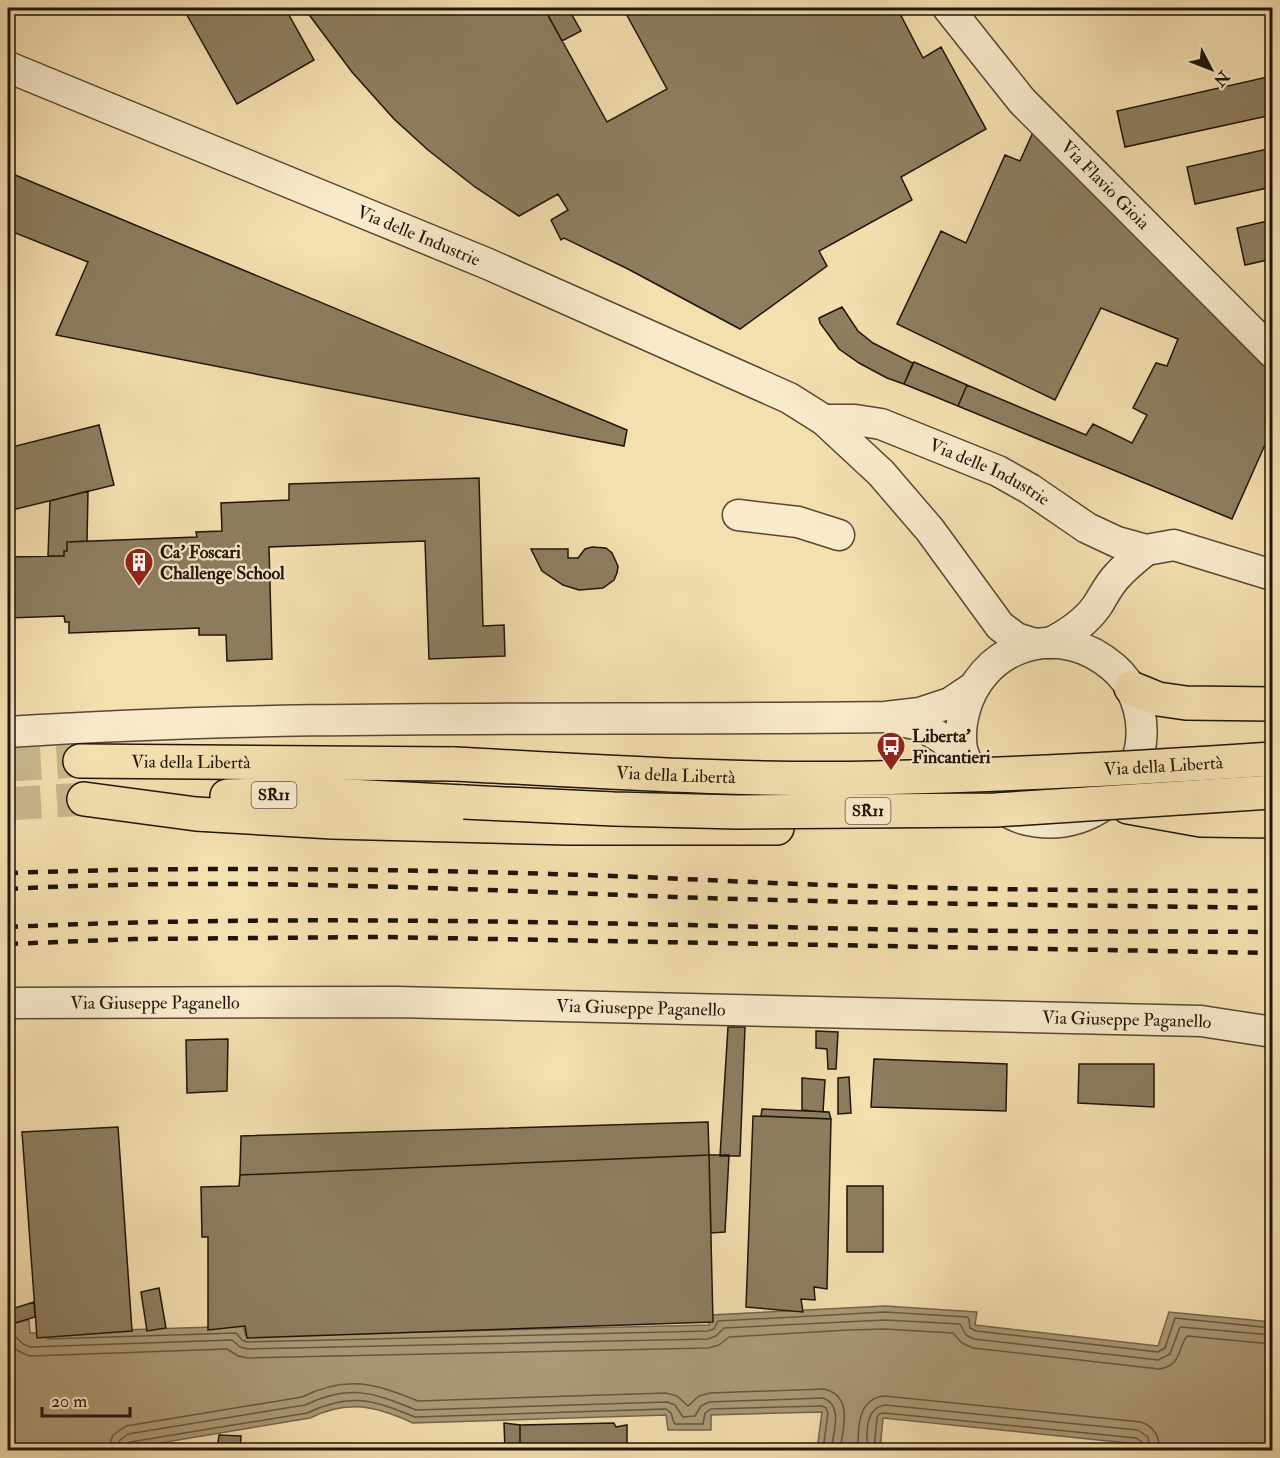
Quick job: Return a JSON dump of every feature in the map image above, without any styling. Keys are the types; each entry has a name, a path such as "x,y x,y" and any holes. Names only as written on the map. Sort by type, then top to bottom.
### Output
{"highway":[{"path":"1131,688 1158,699 1186,703 1272,704"},
{"name":"Via della Libertà","path":"80,761 454,764 715,776 873,778 1189,765 1272,759"},
{"name":"Via della Libertà","path":"725,829 332,822 196,814 84,799 310,795 614,809 737,812 995,810 1272,792"},
{"path":"725,829 880,826 986,807 990,799"},
{"path":"1097,811 1115,806 1140,808 1201,820 1272,821"}],"street":[{"name":"Via Flavio Gioia","path":"948,8 1022,101 1272,352"},
{"name":"Via delle Industrie","path":"8,67 488,264 789,398 824,420 881,473 936,538 983,606 1000,626 1016,638 1043,643"},
{"name":"Via delle Industrie","path":"824,420 855,420 881,424 998,471 1030,489 1087,528 1117,542 1146,550 1174,545 1272,575"},
{"path":"738,515 798,522 839,535"},
{"path":"990,799 969,770 962,747 961,723 967,700 994,663 1013,650 1069,634 1097,605 1118,575 1146,550"},
{"path":"1097,605 1094,627 1095,642 1105,660"},
{"name":"Via delle Industrie","path":"980,680 989,636 983,606"},
{"path":"725,829 762,795 799,775 824,769 913,766 939,768 962,776 990,799 1022,818 1047,823 1073,821 1097,811 1119,794 1134,770 1141,743 1140,715 1131,688 1115,668 1105,660 1091,651 1064,643 1043,643"},
{"name":"Via della Libertà","path":"8,748 20,731 83,726 329,720 885,717 920,712 950,703 980,680"},
{"name":"Via della Libertà","path":"885,717 920,725 943,739 966,761"},
{"name":"Via Giuseppe Paganello","path":"8,1003 420,1002 1201,1021 1272,1032"}],"water":[{"path":"885,1306 977,1312 975,1325 1158,1346 1169,1312 1272,1322 1272,1450 1136,1450 1137,1444 883,1418 880,1450 817,1450 822,1412 711,1415 711,1430 668,1430 666,1415 413,1423 387,1412 350,1407 337,1408 310,1418 124,1449 8,1450 8,1325 29,1320 30,1333 243,1326 246,1336 709,1325 710,1315"}],"building":[{"path":"183,8 285,8 314,60 237,104"},
{"path":"304,8 544,8 607,122 667,89 623,8 897,8 923,58 941,47 986,129 901,177 912,200 819,251 827,266 740,329 628,269 564,238 561,240 551,220 568,210 558,194 519,216 475,187 428,150 394,119 352,72"},
{"path":"544,8 568,8 581,31 562,41"},
{"path":"1272,76 1272,115 1125,147 1117,111"},
{"path":"1034,130 1272,368 1272,429 1232,519 958,406 967,385 1086,435 1093,424 1132,443 1147,415 1133,408 1156,363 1167,366 1178,339 1101,308 1055,400 897,324 941,231 966,243 1005,155 1020,161"},
{"path":"1272,148 1272,187 1195,204 1187,167"},
{"path":"8,172 627,430 624,446 56,335 88,262 8,230"},
{"path":"1272,220 1272,259 1245,265 1237,228"},
{"path":"842,307 858,331 873,343 913,363 904,384 859,363 839,349 820,323 819,318"},
{"path":"914,362 967,385 958,406 904,384"},
{"path":"99,425 114,485 8,511 8,448"},
{"name":"Ca' Foscari Challenge School","path":"479,478 483,626 504,625 505,656 429,659 425,541 269,547 272,659 227,661 226,635 199,635 199,628 69,633 69,622 65,622 64,616 8,618 8,557 64,556 64,551 67,551 67,542 197,537 196,532 222,531 221,503 289,500 289,484"},
{"path":"88,491 87,541 67,542 67,551 64,551 64,556 48,556 50,501"},
{"path":"606,548 612,553 618,566 617,573 614,580 603,588 579,590 563,585 542,571 531,549 568,549 568,558 578,558 585,549"},
{"path":"728,1027 745,1027 740,1156 720,1156"},
{"path":"816,1031 838,1032 836,1069 828,1069 827,1049 816,1048"},
{"path":"228,1039 227,1091 187,1093 186,1040"},
{"path":"874,1059 1007,1064 1006,1111 871,1107"},
{"path":"1079,1064 1154,1064 1154,1107 1078,1103"},
{"path":"849,1077 851,1113 838,1114 838,1078"},
{"path":"802,1078 825,1080 823,1112 802,1110"},
{"path":"762,1109 829,1112 831,1119 761,1116"},
{"path":"753,1116 831,1119 827,1289 814,1287 815,1300 801,1299 803,1312 746,1307"},
{"path":"708,1122 709,1155 240,1175 241,1136"},
{"path":"118,1127 132,1331 37,1338 22,1132"},
{"path":"709,1155 713,1322 247,1338 245,1326 208,1330 208,1237 202,1237 201,1187 239,1186 240,1175"},
{"path":"709,1155 729,1155 725,1232 711,1233"},
{"path":"847,1186 883,1186 883,1252 847,1252"},
{"path":"159,1288 166,1328 147,1331 141,1292"},
{"path":"34,1302 35,1317 8,1325 8,1310"},
{"path":"504,1423 520,1425 520,1450 505,1450"},
{"path":"614,1423 616,1427 627,1425 627,1450 520,1450 520,1425"},
{"path":"219,1435 241,1436 240,1450 217,1450"}],"tunnel":[{"path":"8,765 80,761"},
{"path":"8,804 84,799"}],"railway":[{"path":"8,873 224,869 369,870 917,887 1272,891"},
{"path":"8,889 175,884 342,885 824,901 1272,908"},
{"path":"8,927 329,920 967,931 1272,932"},
{"path":"8,944 134,939 382,937 1272,953"}],"place":[{"name":"Ca' Foscari Challenge School","path":"139,588"},
{"name":"Liberta' Fincantieri","path":"891,772"}]}
